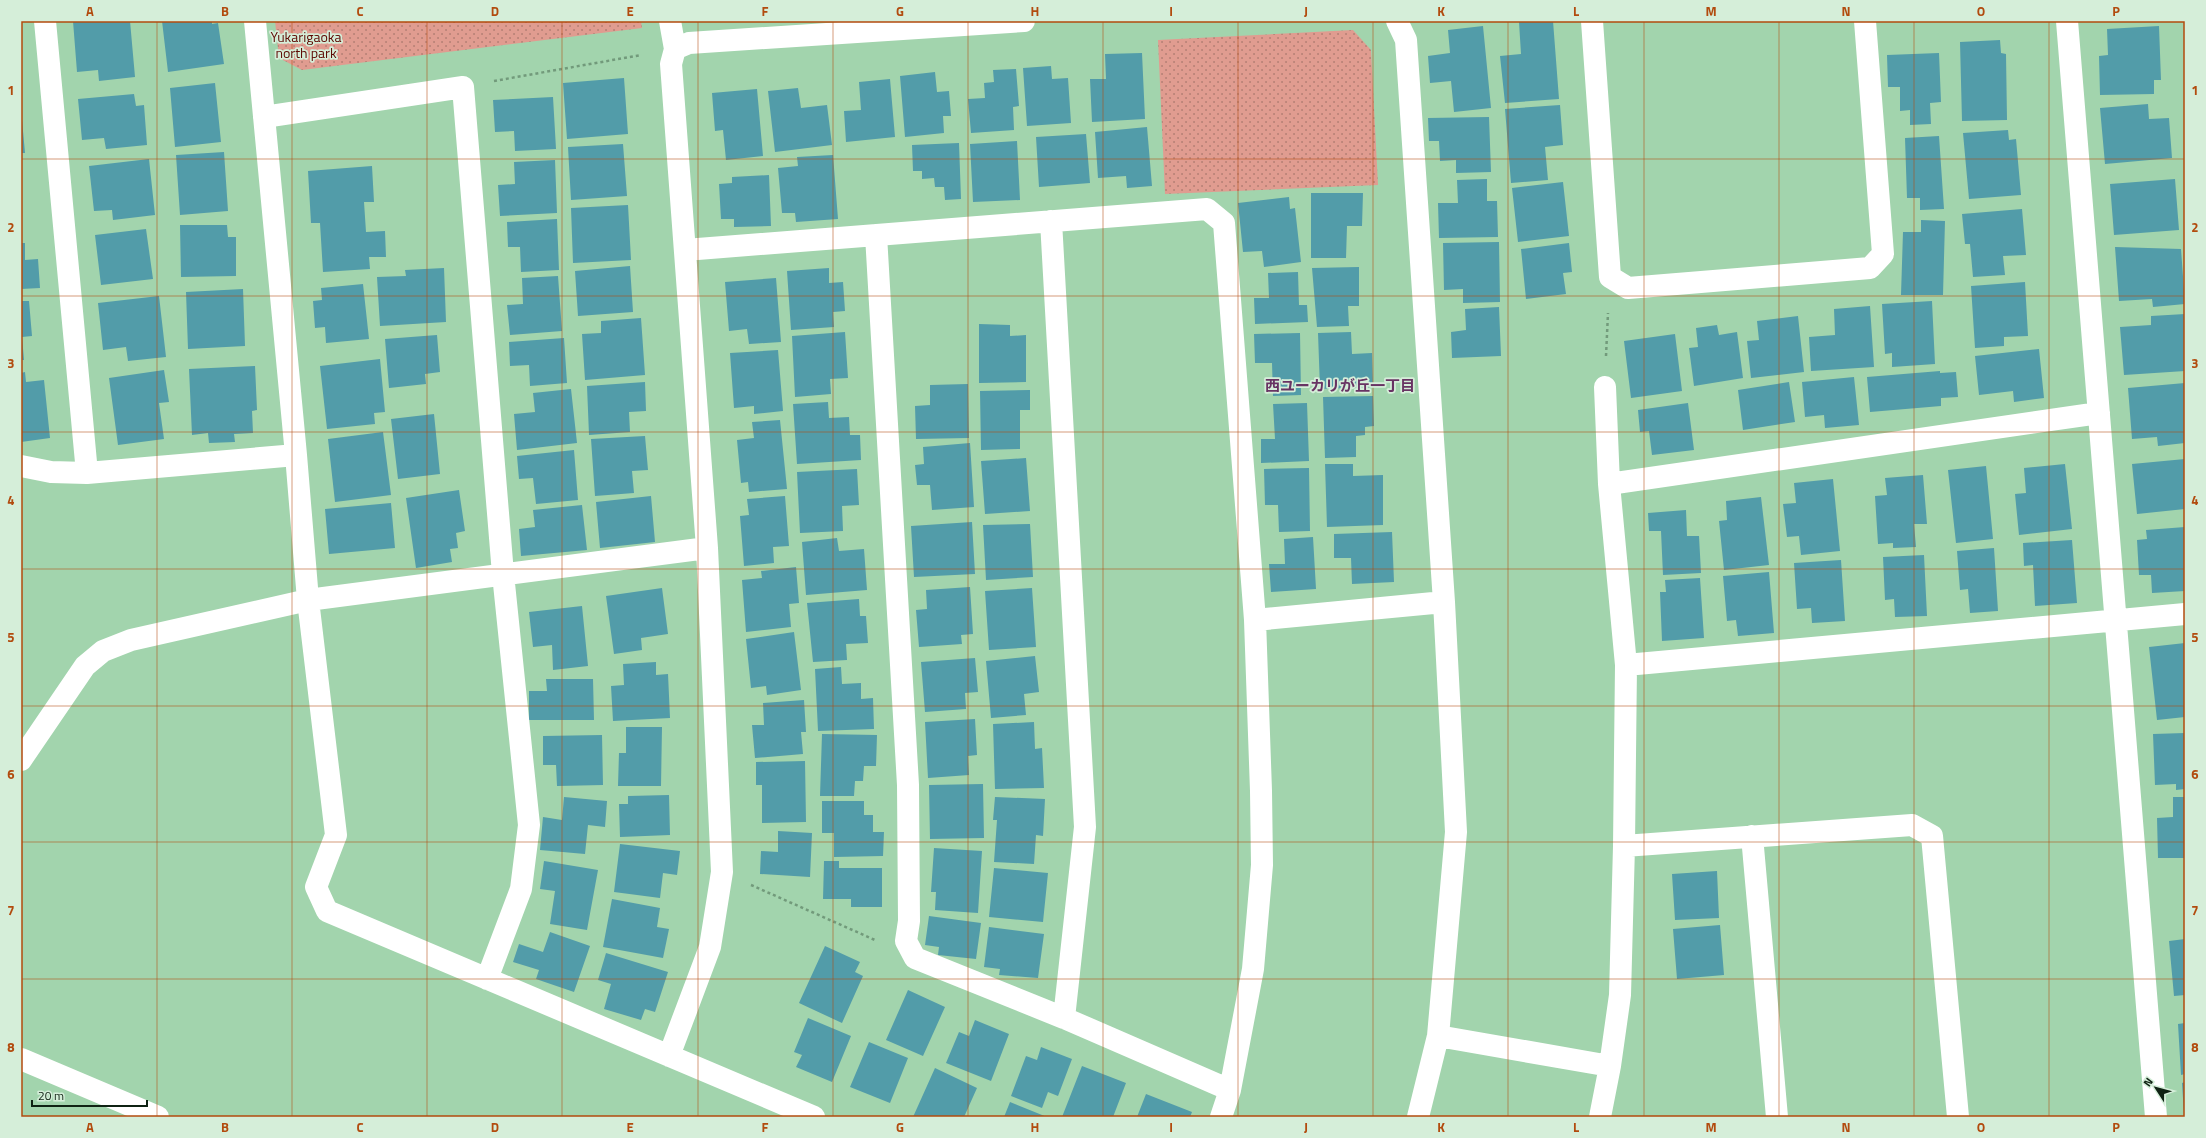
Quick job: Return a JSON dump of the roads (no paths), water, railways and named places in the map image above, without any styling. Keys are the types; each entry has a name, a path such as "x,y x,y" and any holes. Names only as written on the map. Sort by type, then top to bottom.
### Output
{"main road":[{"path":"45,21 88,473"},
{"path":"255,21 296,455 308,600 336,835 316,887 327,911 814,1117"},
{"path":"669,1056 710,947 722,872 707,548 671,64 675,49 670,21"},
{"path":"675,49 689,43 1024,21"},
{"path":"1397,21 1406,40 1444,602 1456,832 1438,1036 1418,1117"},
{"path":"1592,21 1610,277 1628,288 1870,268 1883,254 1865,21"},
{"path":"2067,21 2156,1117"},
{"path":"264,118 463,87 503,574 529,825 521,888 487,979"},
{"path":"684,250 1207,209 1224,223 1255,620 1262,865 1253,969 1230,1090 1221,1117"},
{"path":"1051,221 1085,827 1064,1018"},
{"path":"876,235 908,784 909,921 906,941 915,958 1064,1018 1230,1090"},
{"path":"1600,1117 1610,1066 1620,995 1624,846 1626,665 1609,484 1605,387"},
{"path":"1609,484 2099,413"},
{"path":"21,466 51,472 88,473 296,455"},
{"path":"21,760 85,666 103,651 131,640 308,600 707,548"},
{"path":"1255,620 1444,602"},
{"path":"1626,665 2185,614"},
{"path":"1624,846 1912,825 1932,836 1958,1117"},
{"path":"1752,836 1777,1117"},
{"path":"1438,1036 1610,1066"},
{"path":"21,1060 158,1117"}],"district":[{"name":"西ユーカリが丘一丁目","path":"1340,386"}],"park label":[{"name":"Yukarigaoka north park","path":"306,46"}]}
